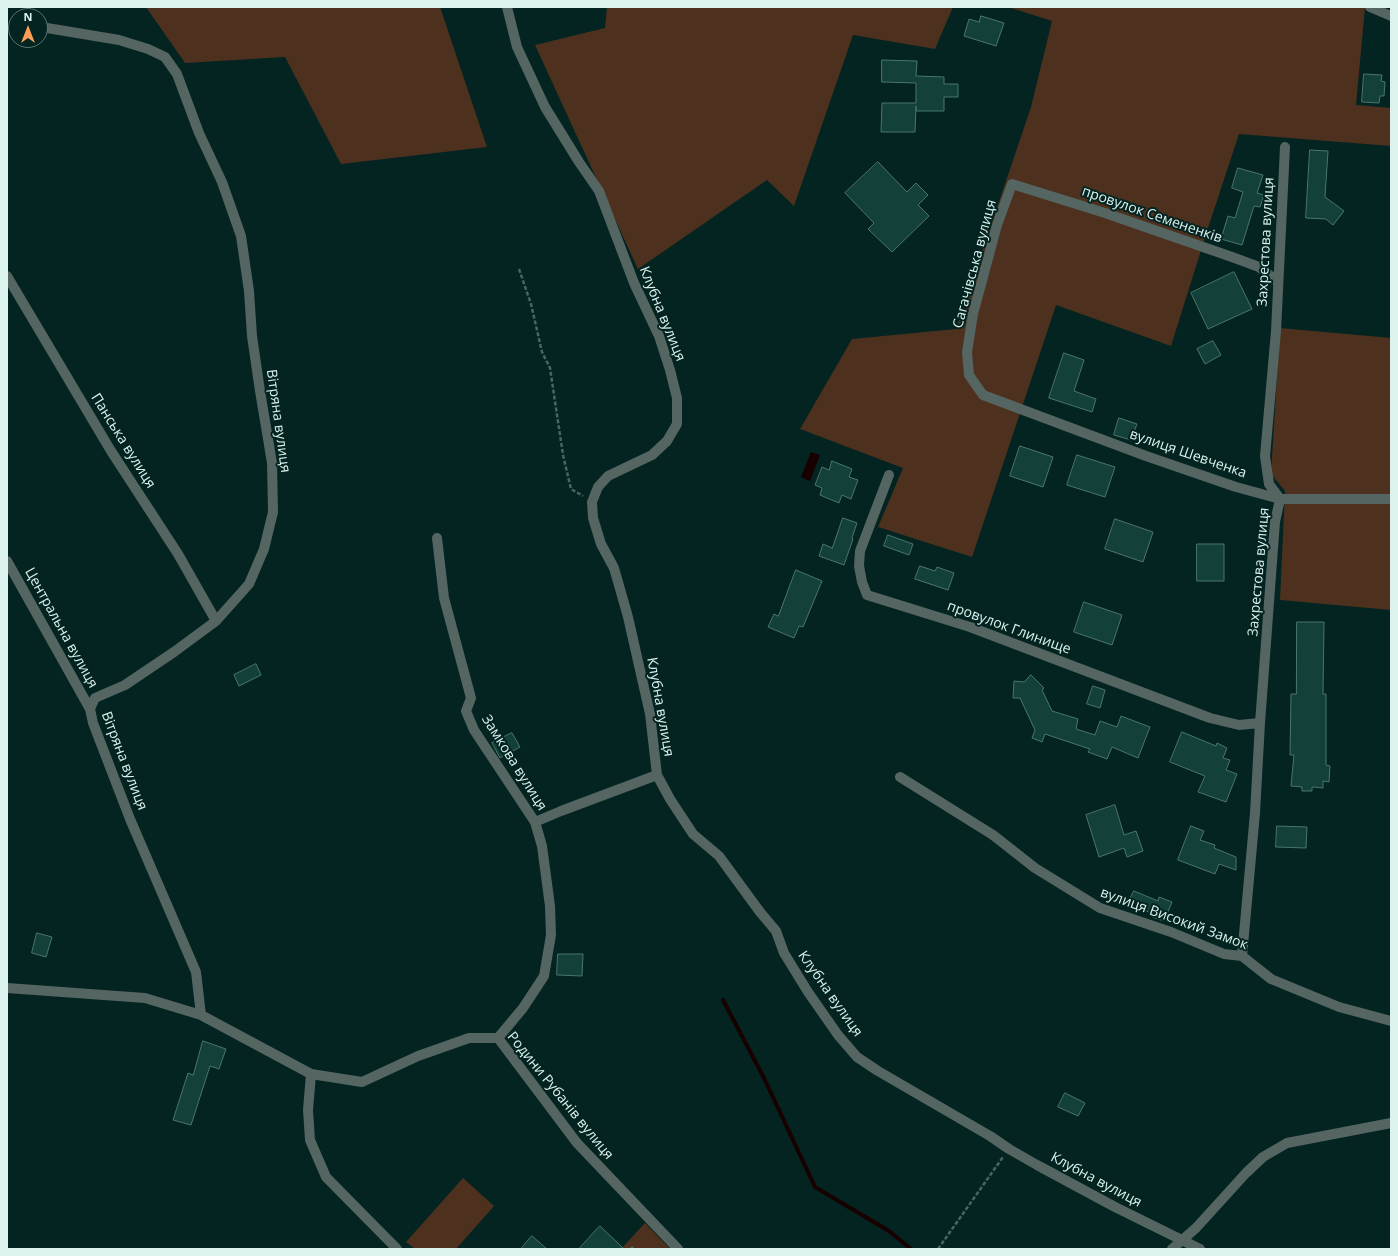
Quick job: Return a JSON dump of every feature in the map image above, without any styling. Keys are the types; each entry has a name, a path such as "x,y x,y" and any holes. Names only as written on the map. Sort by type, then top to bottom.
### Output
{"street":[{"name":"Клубна вулиця","path":"507,7 517,47 545,107 599,191 634,283 659,336 677,398 677,424 667,441 652,455 608,476 598,487 592,502 593,518 601,544 614,568 628,617 650,714 657,775 670,799 693,834 719,856 760,912 776,931 784,953 808,992 838,1035 857,1057 878,1071 990,1136 1009,1149 1115,1207 1183,1240"},
{"path":"1370,7 1391,16"},
{"name":"Вітряна вулиця","path":"48,28 119,40 148,49 165,57 177,74 199,133 222,182 241,236 249,291 252,336 272,463 273,512 264,549 249,584 216,621 174,652 124,685 95,698 90,709 93,723 130,819 196,972 202,1015"},
{"name":"Захрестова вулиця","path":"1242,956 1255,813 1275,522 1280,499 1269,484 1265,456 1276,331 1285,147"},
{"name":"провулок Семененків","path":"1012,184 1111,215 1232,257 1259,267 1278,282"},
{"name":"Сагачівська вулиця","path":"983,395 969,375 967,352 973,314 997,225 1012,184"},
{"name":"Панська вулиця","path":"7,276 111,452 178,554 216,621"},
{"name":"вулиця Шевченка","path":"983,395 1146,456 1236,487 1280,499 1391,499"},
{"name":"провулок Глинище","path":"889,475 860,551 862,582 867,595 970,627 1210,718 1239,725 1260,723"},
{"name":"Замкова вулиця","path":"437,538 444,598 471,698 466,711 474,730 536,822 542,846 550,906 551,935 544,976 523,1008 498,1038"},
{"name":"Центральна вулиця","path":"7,563 90,709"},
{"path":"536,822 561,811 657,775"},
{"name":"вулиця Високий Замок","path":"900,776 992,835 1035,868 1100,908 1172,932 1224,954 1242,956 1272,979 1339,1007 1391,1021"},
{"name":"Родини Рубанів вулиця","path":"7,988 145,998 202,1015 311,1074 362,1082 418,1056 470,1038 498,1038 577,1143 678,1249"},
{"path":"311,1074 308,1110 310,1140 326,1177 397,1249"},
{"path":"1172,1249 1196,1228 1246,1173 1263,1157 1287,1143 1391,1123"},
{"path":"1183,1240 1200,1249"}],"path":[{"path":"519,270 531,304 542,352 550,368 563,455 571,489 592,502"},
{"path":"938,1249 1009,1149"}],"shaded area":[{"path":"146,7 440,7 487,147 341,164 285,57 185,63"},
{"path":"607,7 953,7 935,49 853,35 794,206 767,180 638,269 535,45 605,28"},
{"path":"1008,7 1365,7 1356,105 1391,108 1391,146 1239,134 1171,346 1056,305 972,557 878,527 903,468 800,429 852,339 956,329 1031,107 1052,21"},
{"path":"1280,328 1391,338 1391,610 1280,600 1285,491 1271,474"},
{"path":"811,452 820,455 810,481 801,477"},
{"path":"463,1178 494,1206 456,1249 415,1249 406,1242"},
{"path":"645,1223 670,1249 621,1249"}],"building":[{"path":"981,16 1004,23 996,46 964,36 969,19 979,22"},
{"path":"882,60 917,61 916,76 944,77 944,84 958,84 958,97 944,97 944,111 916,111 916,106 915,132 881,132 882,103 916,103 916,83 882,82"},
{"path":"1364,74 1382,75 1381,81 1385,82 1384,96 1380,96 1379,103 1362,102"},
{"path":"1310,150 1328,151 1325,197 1344,211 1333,225 1326,219 1306,218"},
{"path":"878,162 907,192 916,183 928,195 918,205 929,216 892,252 868,229 874,223 845,193"},
{"path":"1238,168 1263,175 1257,193 1264,195 1260,207 1254,206 1242,245 1221,239 1228,216 1235,218 1243,192 1232,188"},
{"path":"1234,272 1252,309 1208,329 1191,293"},
{"path":"1213,341 1221,355 1205,364 1197,349"},
{"path":"1064,353 1084,360 1074,391 1096,399 1092,412 1049,398"},
{"path":"1119,418 1137,424 1131,440 1114,435"},
{"path":"1020,446 1053,457 1043,487 1010,476"},
{"path":"1077,455 1115,467 1105,497 1067,485"},
{"path":"832,461 852,469 849,477 858,480 851,499 842,495 839,503 820,495 822,488 815,485 822,467 829,470"},
{"path":"843,518 857,523 844,565 819,556 823,544 832,548"},
{"path":"1115,519 1153,532 1143,562 1105,549"},
{"path":"888,535 913,544 909,555 884,546"},
{"path":"1197,544 1224,544 1224,581 1197,581"},
{"path":"920,566 935,571 937,567 954,573 948,590 915,579"},
{"path":"796,570 822,581 803,627 799,626 794,638 768,627 774,614 778,616"},
{"path":"1084,602 1122,615 1112,645 1074,632"},
{"path":"1297,622 1324,622 1323,694 1326,694 1326,765 1330,766 1329,782 1323,781 1323,788 1312,787 1312,791 1302,791 1302,787 1291,786 1294,755 1290,755 1291,694 1296,694"},
{"path":"256,664 261,675 239,686 234,675"},
{"path":"1031,675 1044,688 1042,690 1052,711 1078,719 1076,729 1095,735 1100,721 1117,727 1121,716 1150,727 1138,758 1112,747 1107,759 1088,752 1090,749 1045,734 1042,742 1032,738 1035,730 1020,698 1013,698 1014,681 1024,682"},
{"path":"1093,686 1105,690 1100,708 1087,704"},
{"path":"1182,732 1216,746 1217,743 1227,748 1223,758 1230,760 1226,770 1237,774 1226,802 1198,792 1205,776 1170,762"},
{"path":"512,733 520,747 500,758 492,743"},
{"path":"1115,805 1124,835 1136,831 1143,851 1127,857 1124,848 1099,857 1086,815"},
{"path":"1191,826 1204,831 1200,840 1215,845 1214,848 1236,857 1236,870 1219,864 1215,874 1178,860"},
{"path":"1277,826 1307,827 1306,848 1276,847"},
{"path":"1134,891 1158,901 1159,897 1172,902 1164,921 1152,917 1153,914 1128,903"},
{"path":"37,933 52,937 46,957 32,953"},
{"path":"558,954 583,954 582,976 557,975"},
{"path":"203,1041 226,1049 219,1069 210,1066 191,1125 173,1120 188,1073 193,1075"},
{"path":"1065,1093 1085,1103 1078,1116 1058,1107"},
{"path":"600,1226 624,1249 579,1249"},
{"path":"532,1236 547,1249 521,1249"}],"waterway":[{"path":"723,1000 764,1078 815,1187 889,1231 911,1249"}]}
